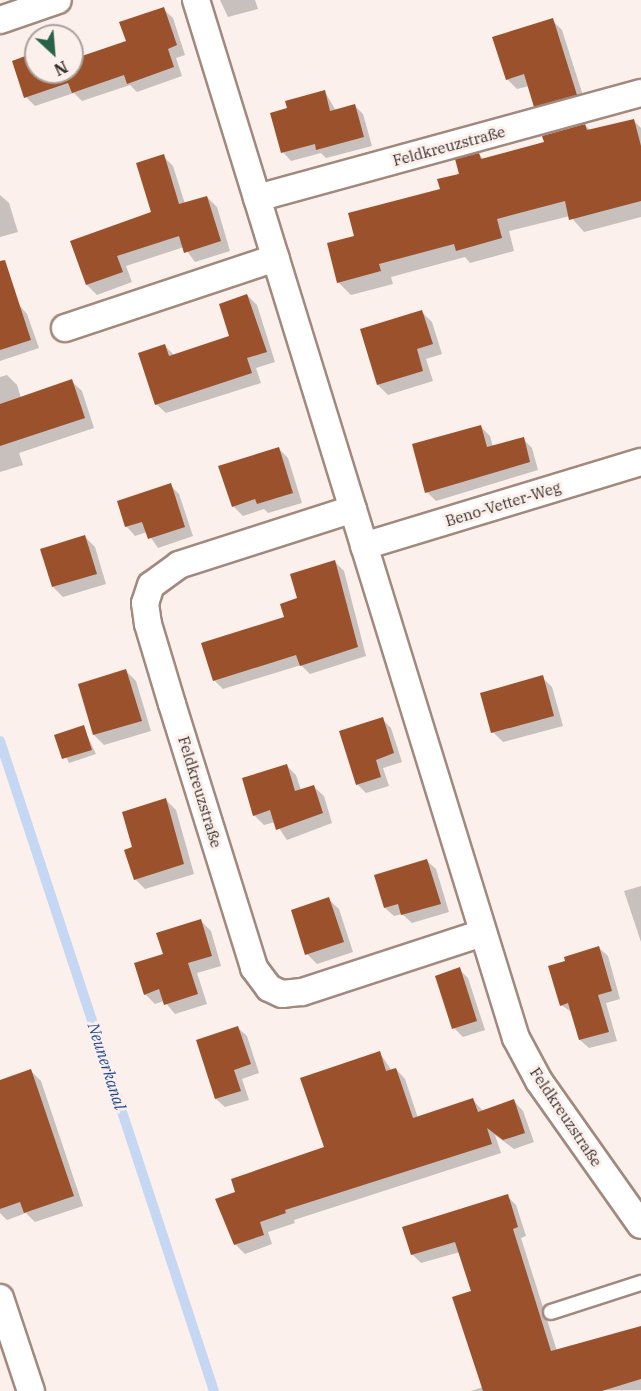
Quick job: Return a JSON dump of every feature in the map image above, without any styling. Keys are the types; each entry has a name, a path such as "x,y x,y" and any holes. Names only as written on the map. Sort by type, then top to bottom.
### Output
{"street":[{"path":"0,20 58,0"},
{"name":"Feldkreuzstraße","path":"196,0 516,1038 531,1068 641,1225"},
{"name":"Feldkreuzstraße","path":"257,198 641,93"},
{"path":"65,328 276,258"},
{"name":"Beno-Vetter-Weg","path":"364,546 641,462"},
{"name":"Feldkreuzstraße","path":"353,509 163,573 150,585 145,603 162,670 254,968 269,988 282,994 302,992 482,933"},
{"path":"0,1298 31,1391"}],"lane":[{"path":"551,1312 641,1283"}],"building":[{"path":"164,7 177,45 168,49 174,67 127,84 124,75 72,93 68,84 84,84 84,55 126,41 119,22"},
{"path":"553,18 577,95 534,107 524,74 506,80 492,37"},
{"path":"24,56 24,84 65,84 24,98 12,61"},
{"path":"325,90 330,111 355,104 364,137 316,150 315,144 281,153 270,113 287,108 285,101"},
{"path":"634,119 641,146 641,201 569,220 565,201 497,219 502,238 456,251 454,244 379,264 381,271 337,283 327,243 354,236 348,213 440,189 437,179 459,174 455,159 479,153 481,159 544,142 542,136 585,124 587,130"},
{"path":"164,154 179,204 207,196 221,241 184,253 179,236 117,256 123,272 86,285 70,241 151,212 136,163"},
{"path":"5,260 31,340 0,350 0,261"},
{"path":"247,294 267,352 247,358 252,373 155,405 138,353 165,344 169,356 229,336 219,304"},
{"path":"422,310 433,344 417,349 423,371 377,385 360,329"},
{"path":"72,379 85,418 0,446 0,404"},
{"path":"481,425 487,447 524,437 530,462 425,493 412,444"},
{"path":"279,447 293,493 257,504 255,499 232,507 218,466"},
{"path":"171,483 185,527 148,539 142,522 125,527 117,501"},
{"path":"85,535 97,574 52,587 40,549"},
{"path":"335,560 358,647 300,666 296,655 213,681 201,643 284,617 280,604 297,598 290,574"},
{"path":"126,669 142,721 93,735 78,684"},
{"path":"543,675 554,716 491,733 480,693"},
{"path":"383,717 394,753 376,760 381,777 356,785 339,731"},
{"path":"84,725 92,750 62,759 54,735"},
{"path":"287,764 295,791 314,785 323,813 276,830 270,810 253,816 242,778"},
{"path":"166,798 184,864 134,880 124,850 132,847 122,812"},
{"path":"427,859 441,904 401,915 398,904 384,908 374,875"},
{"path":"329,897 344,942 305,955 291,910"},
{"path":"201,919 212,956 188,963 198,994 164,1005 159,989 144,995 134,963 163,954 156,933"},
{"path":"599,946 612,991 598,995 609,1032 579,1040 568,1003 560,1006 548,966 565,961 564,957"},
{"path":"460,967 477,1021 452,1029 435,976"},
{"path":"238,1026 251,1064 234,1070 241,1091 215,1099 196,1040"},
{"path":"380,1051 386,1071 396,1068 413,1118 473,1098 478,1112 514,1099 525,1133 503,1140 487,1128 492,1144 285,1210 286,1213 260,1222 264,1235 234,1245 215,1199 235,1192 231,1179 324,1147 300,1078"},
{"path":"31,1069 74,1196 24,1213 20,1202 0,1209 0,1080"},
{"path":"508,1194 518,1227 513,1229 551,1351 641,1326 641,1379 602,1391 483,1391 452,1297 471,1291 455,1242 411,1255 402,1227"}],"waterway":[{"name":"Neunerkanal","path":"0,741 214,1391"}]}
